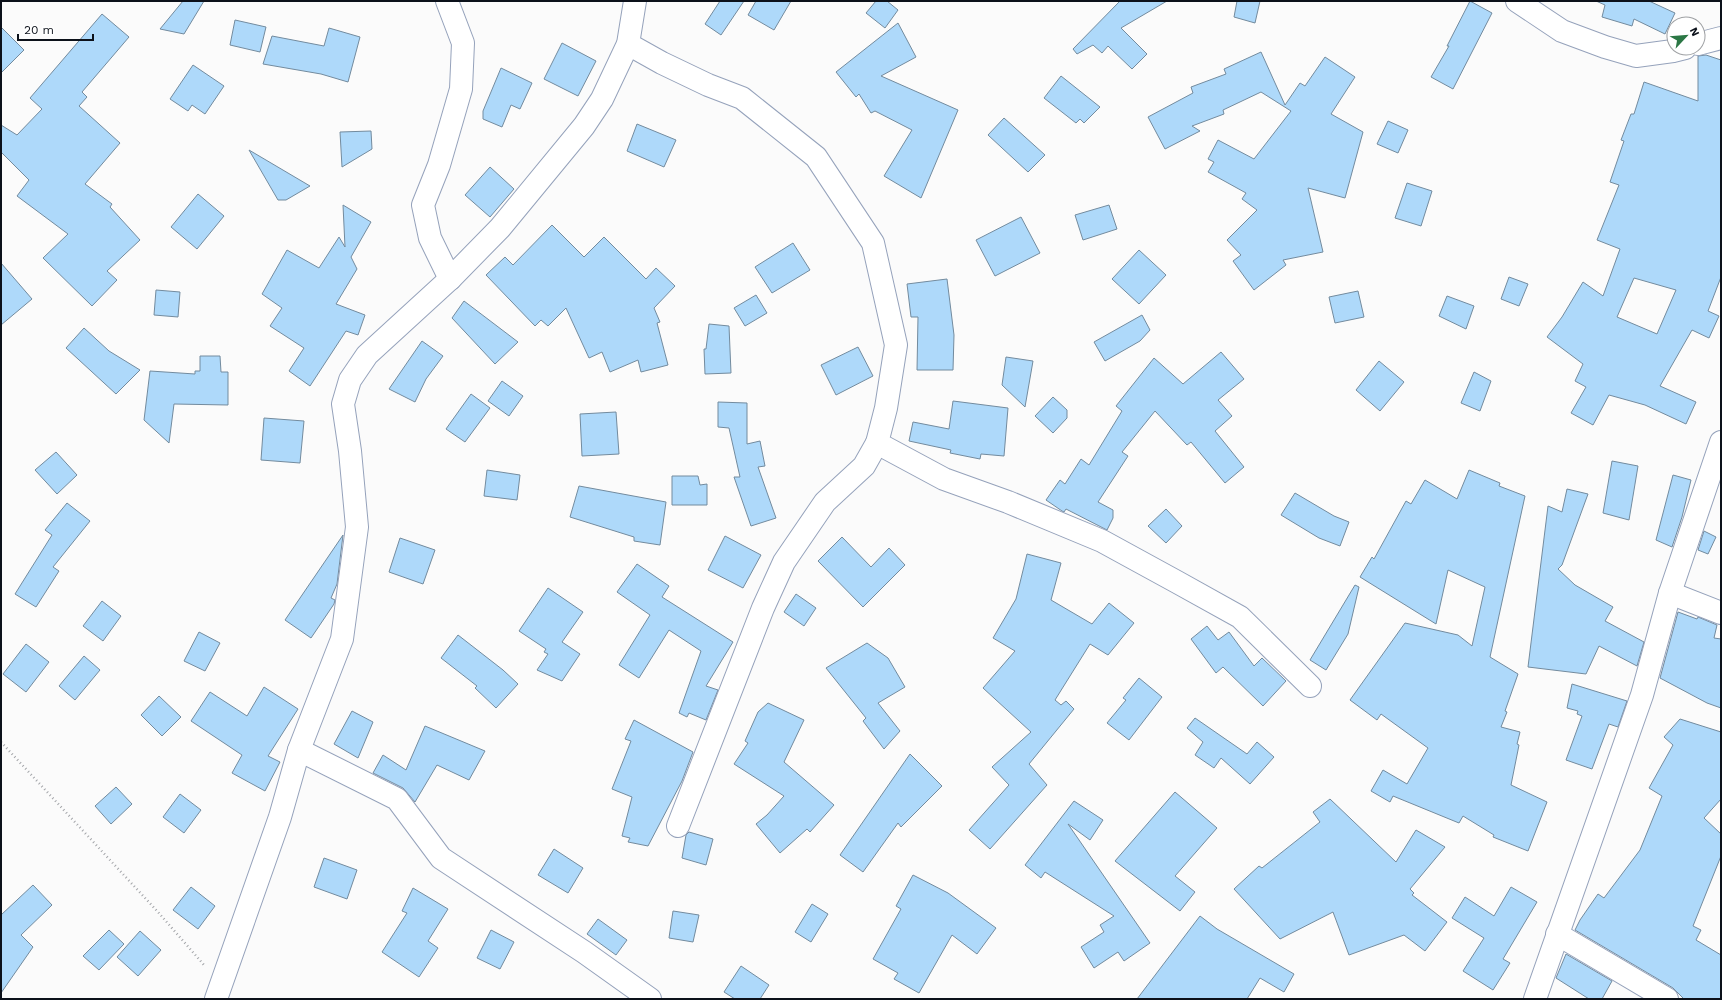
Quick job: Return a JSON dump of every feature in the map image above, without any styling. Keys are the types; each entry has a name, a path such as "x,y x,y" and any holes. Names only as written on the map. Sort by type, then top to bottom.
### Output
{"street":[{"path":"447,1 463,43 461,89 439,165 423,205 430,238 450,279"},
{"path":"218,992 280,817 299,750 342,638 357,527 350,451 343,404 350,380 367,355 450,279 500,228 584,126 602,99 628,44 635,1"},
{"path":"1517,1 1562,31 1605,47 1636,56 1666,52"},
{"path":"1706,42 1721,38"},
{"path":"628,44 662,63 708,85 742,98 816,157 873,243 896,345 886,408 878,443 864,466 825,502 784,562 763,608 678,826"},
{"path":"1535,999 1642,695 1670,593 1721,442"},
{"path":"878,443 944,479 1008,502 1102,541 1177,582 1240,618 1310,686"},
{"path":"1670,593 1721,613"},
{"path":"299,750 397,799 441,858 584,952 650,999"},
{"path":"1557,934 1651,988 1667,999"}],"path":[{"path":"1,742 158,912 218,992"}],"building":[{"path":"183,1 204,1 184,34 160,29"},
{"path":"720,1 744,1 721,35 705,24"},
{"path":"756,1 791,1 774,30 748,15"},
{"path":"876,1 887,1 898,10 885,28 866,13"},
{"path":"1120,1 1167,1 1121,28 1147,54 1132,69 1108,46 1102,53 1093,45 1077,54 1073,49"},
{"path":"1237,1 1260,1 1255,23 1234,17"},
{"path":"1470,1 1492,13 1453,89 1431,77 1449,46 1447,46"},
{"path":"1596,1 1649,1 1675,13 1674,16 1666,16 1665,34 1634,19 1632,26 1602,17 1605,5"},
{"path":"102,14 129,37 82,92 87,97 79,106 120,143 85,184 112,204 110,207 140,240 107,271 117,280 92,306 43,258 68,234 17,196 29,180 1,152 1,125 17,135 42,109 30,98"},
{"path":"235,20 266,27 260,52 230,45"},
{"path":"898,23 916,57 881,76 958,110 921,198 884,176 912,130 875,111 871,113 859,94 856,97 836,72"},
{"path":"1,27 24,50 1,73"},
{"path":"329,28 360,37 348,82 321,74 263,64 272,36 324,46"},
{"path":"562,43 596,61 578,96 544,79"},
{"path":"1261,52 1285,105 1300,83 1305,86 1325,57 1355,77 1331,114 1363,132 1345,198 1308,188 1323,252 1283,260 1286,265 1254,290 1233,261 1241,255 1227,240 1257,210 1242,199 1246,193 1208,172 1214,162 1208,159 1218,140 1254,159 1291,111 1261,92 1223,110 1224,114 1192,126 1200,131 1165,149 1148,117 1193,93 1191,87 1226,74 1224,69"},
{"path":"1706,55 1721,60 1721,277 1708,311 1719,316 1709,338 1692,330 1660,386 1696,402 1686,424 1645,405 1609,395 1593,425 1571,413 1586,387 1575,381 1583,364 1547,337 1562,317 1583,282 1603,296 1620,249 1597,240 1619,185 1610,182 1624,141 1621,140 1631,114 1634,114 1644,82 1698,101 1698,56","holes":["1634,278 1676,290 1657,334 1617,317"]},
{"path":"193,65 224,86 205,114 192,105 188,111 170,99"},
{"path":"501,68 532,83 520,109 511,105 502,127 483,119 483,111"},
{"path":"1061,76 1100,107 1084,123 1080,119 1076,123 1044,98"},
{"path":"1004,118 1045,155 1028,172 988,135"},
{"path":"1388,121 1408,130 1398,153 1377,144"},
{"path":"637,124 676,140 664,167 627,151"},
{"path":"371,131 372,149 342,167 340,132"},
{"path":"249,150 310,186 286,200 278,200"},
{"path":"490,167 514,189 490,217 465,195"},
{"path":"1407,183 1432,191 1421,226 1395,218"},
{"path":"198,194 224,216 197,249 171,227"},
{"path":"343,205 371,222 351,257 357,269 336,304 365,315 358,335 346,331 310,386 289,371 304,348 270,326 282,308 262,294 287,250 319,268 339,237 345,247"},
{"path":"1109,205 1117,229 1083,240 1075,215"},
{"path":"1021,217 1040,253 995,276 976,240"},
{"path":"552,225 584,257 604,237 646,279 656,268 675,286 654,308 660,322 657,323 668,365 641,372 638,360 610,372 602,352 589,358 566,308 548,326 541,320 535,326 486,275 505,257 513,265"},
{"path":"793,243 810,270 772,293 755,267"},
{"path":"1139,250 1166,275 1139,304 1112,279"},
{"path":"1,263 32,299 1,325"},
{"path":"1509,277 1528,284 1519,306 1501,299"},
{"path":"947,279 954,335 953,370 917,370 918,317 911,317 907,284"},
{"path":"156,290 180,292 178,317 154,315"},
{"path":"1358,291 1364,317 1335,323 1329,297"},
{"path":"756,295 767,313 745,326 734,308"},
{"path":"1447,296 1474,306 1466,329 1439,316"},
{"path":"464,301 518,342 495,364 452,318"},
{"path":"1142,315 1150,330 1140,341 1105,361 1094,342"},
{"path":"709,324 729,326 731,373 705,374 704,349 706,349"},
{"path":"84,328 109,351 140,370 116,394 66,348"},
{"path":"422,341 443,356 426,379 415,402 389,389"},
{"path":"858,347 873,376 836,395 821,365"},
{"path":"1221,352 1244,379 1218,400 1232,416 1215,431 1244,467 1225,483 1191,442 1187,445 1155,411 1122,452 1128,456 1098,502 1113,510 1113,518 1107,530 1066,509 1064,512 1046,500 1060,480 1065,484 1081,459 1089,465 1122,411 1116,406 1154,358 1183,384"},
{"path":"200,356 220,356 221,372 228,372 228,405 174,404 169,443 144,420 150,371 195,374 195,371 200,371"},
{"path":"1006,357 1033,361 1025,407 1002,385"},
{"path":"1379,361 1404,382 1380,411 1356,390"},
{"path":"1474,372 1491,381 1480,411 1461,403"},
{"path":"502,381 523,396 509,416 488,401"},
{"path":"471,394 490,408 465,442 446,429"},
{"path":"1053,397 1067,410 1067,418 1053,433 1035,416"},
{"path":"953,401 1008,408 1004,456 981,454 980,459 950,453 951,450 909,441 913,422 949,429"},
{"path":"718,402 747,403 747,444 760,441 765,466 758,467 776,518 751,526 734,477 740,477 729,428 718,427"},
{"path":"616,412 619,454 582,456 580,414"},
{"path":"264,418 304,421 300,463 261,460"},
{"path":"56,452 77,475 57,494 35,470"},
{"path":"1612,461 1638,466 1629,520 1603,513"},
{"path":"487,470 520,475 517,500 484,496"},
{"path":"1469,470 1500,483 1499,486 1525,496 1490,657 1518,674 1501,727 1520,732 1511,785 1547,802 1528,851 1493,837 1494,835 1463,816 1459,823 1393,796 1390,802 1371,791 1383,770 1407,784 1428,748 1381,714 1377,720 1350,700 1405,623 1458,635 1472,646 1485,587 1448,570 1436,624 1360,577 1372,557 1374,559 1406,501 1411,504 1425,480 1457,499"},
{"path":"1673,475 1691,480 1682,517 1672,547 1656,540"},
{"path":"672,476 698,476 700,485 707,484 707,505 672,505"},
{"path":"579,486 666,502 660,545 634,541 634,537 570,517"},
{"path":"1567,489 1588,494 1562,565 1558,569 1575,585 1613,607 1605,621 1644,642 1637,666 1599,646 1586,674 1528,667 1548,506 1562,512"},
{"path":"1295,493 1334,516 1349,522 1340,546 1319,538 1281,515"},
{"path":"67,503 90,521 53,567 59,571 36,607 15,594 52,535 45,530"},
{"path":"1166,509 1182,526 1166,543 1148,526"},
{"path":"1704,531 1716,537 1708,554 1698,550"},
{"path":"343,535 337,584 331,598 335,600 334,604 311,638 285,620"},
{"path":"725,536 761,555 743,588 708,570"},
{"path":"842,537 871,567 889,548 905,565 863,607 818,561"},
{"path":"400,538 435,550 423,584 389,572"},
{"path":"1027,554 1061,563 1051,600 1092,624 1109,603 1134,623 1108,655 1090,644 1055,700 1061,705 1066,701 1074,709 1029,764 1047,785 990,849 969,830 1009,785 992,767 1031,732 983,688 1015,651 993,638 1016,599"},
{"path":"637,564 669,586 662,597 733,642 706,686 718,690 706,720 689,713 687,717 679,713 701,651 669,630 639,678 619,665 650,615 617,592"},
{"path":"1355,585 1359,587 1348,634 1326,670 1310,660"},
{"path":"548,588 583,612 562,642 580,654 562,681 537,670 548,654 544,652 546,649 519,631"},
{"path":"796,594 816,608 804,626 784,612"},
{"path":"102,601 121,616 103,641 83,626"},
{"path":"1678,612 1697,619 1698,617 1717,625 1714,638 1721,639 1721,708 1707,703 1660,678"},
{"path":"1207,626 1218,640 1229,632 1254,666 1262,658 1286,681 1263,706 1223,667 1216,673 1191,639"},
{"path":"199,632 220,643 205,671 184,661"},
{"path":"458,635 503,670 518,684 496,708 475,688 477,686 441,658"},
{"path":"867,643 888,658 905,687 878,703 900,731 884,749 863,721 866,718 826,668"},
{"path":"26,644 49,662 26,692 3,674"},
{"path":"84,656 100,670 75,700 59,686"},
{"path":"1139,678 1162,697 1129,740 1107,723 1126,700 1123,698"},
{"path":"1572,684 1627,701 1618,727 1609,724 1592,769 1566,760 1582,716 1577,714 1578,711 1567,708"},
{"path":"264,687 298,709 268,756 280,762 265,791 232,773 242,755 191,721 210,692 247,716"},
{"path":"159,696 181,717 162,736 141,715"},
{"path":"768,703 804,720 784,762 834,805 810,832 807,829 780,853 756,824 767,815 784,796 734,764 748,743 745,741 758,712"},
{"path":"352,711 373,722 358,758 334,744"},
{"path":"1195,718 1247,754 1257,742 1274,757 1250,784 1221,758 1214,768 1195,755 1203,742 1187,728"},
{"path":"1680,719 1721,732 1721,799 1704,818 1721,834 1721,856 1693,926 1701,930 1696,940 1721,955 1721,999 1684,999 1673,988 1575,930 1598,894 1604,898 1640,850 1662,796 1649,788 1673,745 1664,737"},
{"path":"634,720 693,752 682,781 648,846 628,842 630,838 622,836 632,797 612,789 631,741 625,739"},
{"path":"425,726 485,751 469,780 437,765 415,802 403,788 373,773 383,755 406,770"},
{"path":"910,754 942,786 901,827 898,823 863,872 840,855"},
{"path":"116,787 132,804 111,824 95,806"},
{"path":"1175,792 1217,828 1175,876 1195,892 1180,911 1115,861"},
{"path":"180,794 201,810 184,833 163,817"},
{"path":"1330,799 1396,862 1416,830 1445,847 1410,889 1414,893 1412,895 1447,922 1425,951 1404,935 1349,955 1333,912 1280,939 1234,889 1259,866 1262,868 1320,822 1313,812"},
{"path":"1074,801 1103,820 1090,840 1068,824 1150,943 1124,961 1118,952 1094,968 1081,947 1104,932 1100,925 1114,916 1045,872 1041,878 1025,865"},
{"path":"689,832 713,839 706,865 682,858 686,835"},
{"path":"554,849 583,868 568,893 538,875"},
{"path":"324,858 357,870 347,899 314,887"},
{"path":"913,875 948,893 996,928 977,954 952,935 919,993 894,979 898,973 873,959 901,909 896,906"},
{"path":"33,885 52,905 21,935 33,947 1,993 1,915"},
{"path":"191,887 215,906 198,929 173,910"},
{"path":"1511,887 1537,902 1503,959 1510,963 1493,990 1463,971 1484,938 1452,918 1465,897 1494,916"},
{"path":"413,888 448,909 428,941 438,948 419,977 382,952 407,913 402,911"},
{"path":"812,904 828,914 811,942 795,932"},
{"path":"673,911 699,915 693,942 669,938"},
{"path":"1200,916 1217,929 1294,974 1284,992 1260,978 1247,999 1137,999"},
{"path":"598,919 627,940 616,955 587,934"},
{"path":"109,930 124,944 99,970 83,956"},
{"path":"491,930 514,942 500,969 477,958"},
{"path":"140,931 161,950 138,976 117,957"},
{"path":"1566,954 1612,981 1602,999 1589,999 1556,978"},
{"path":"741,966 769,985 760,999 735,999 724,992"}]}
